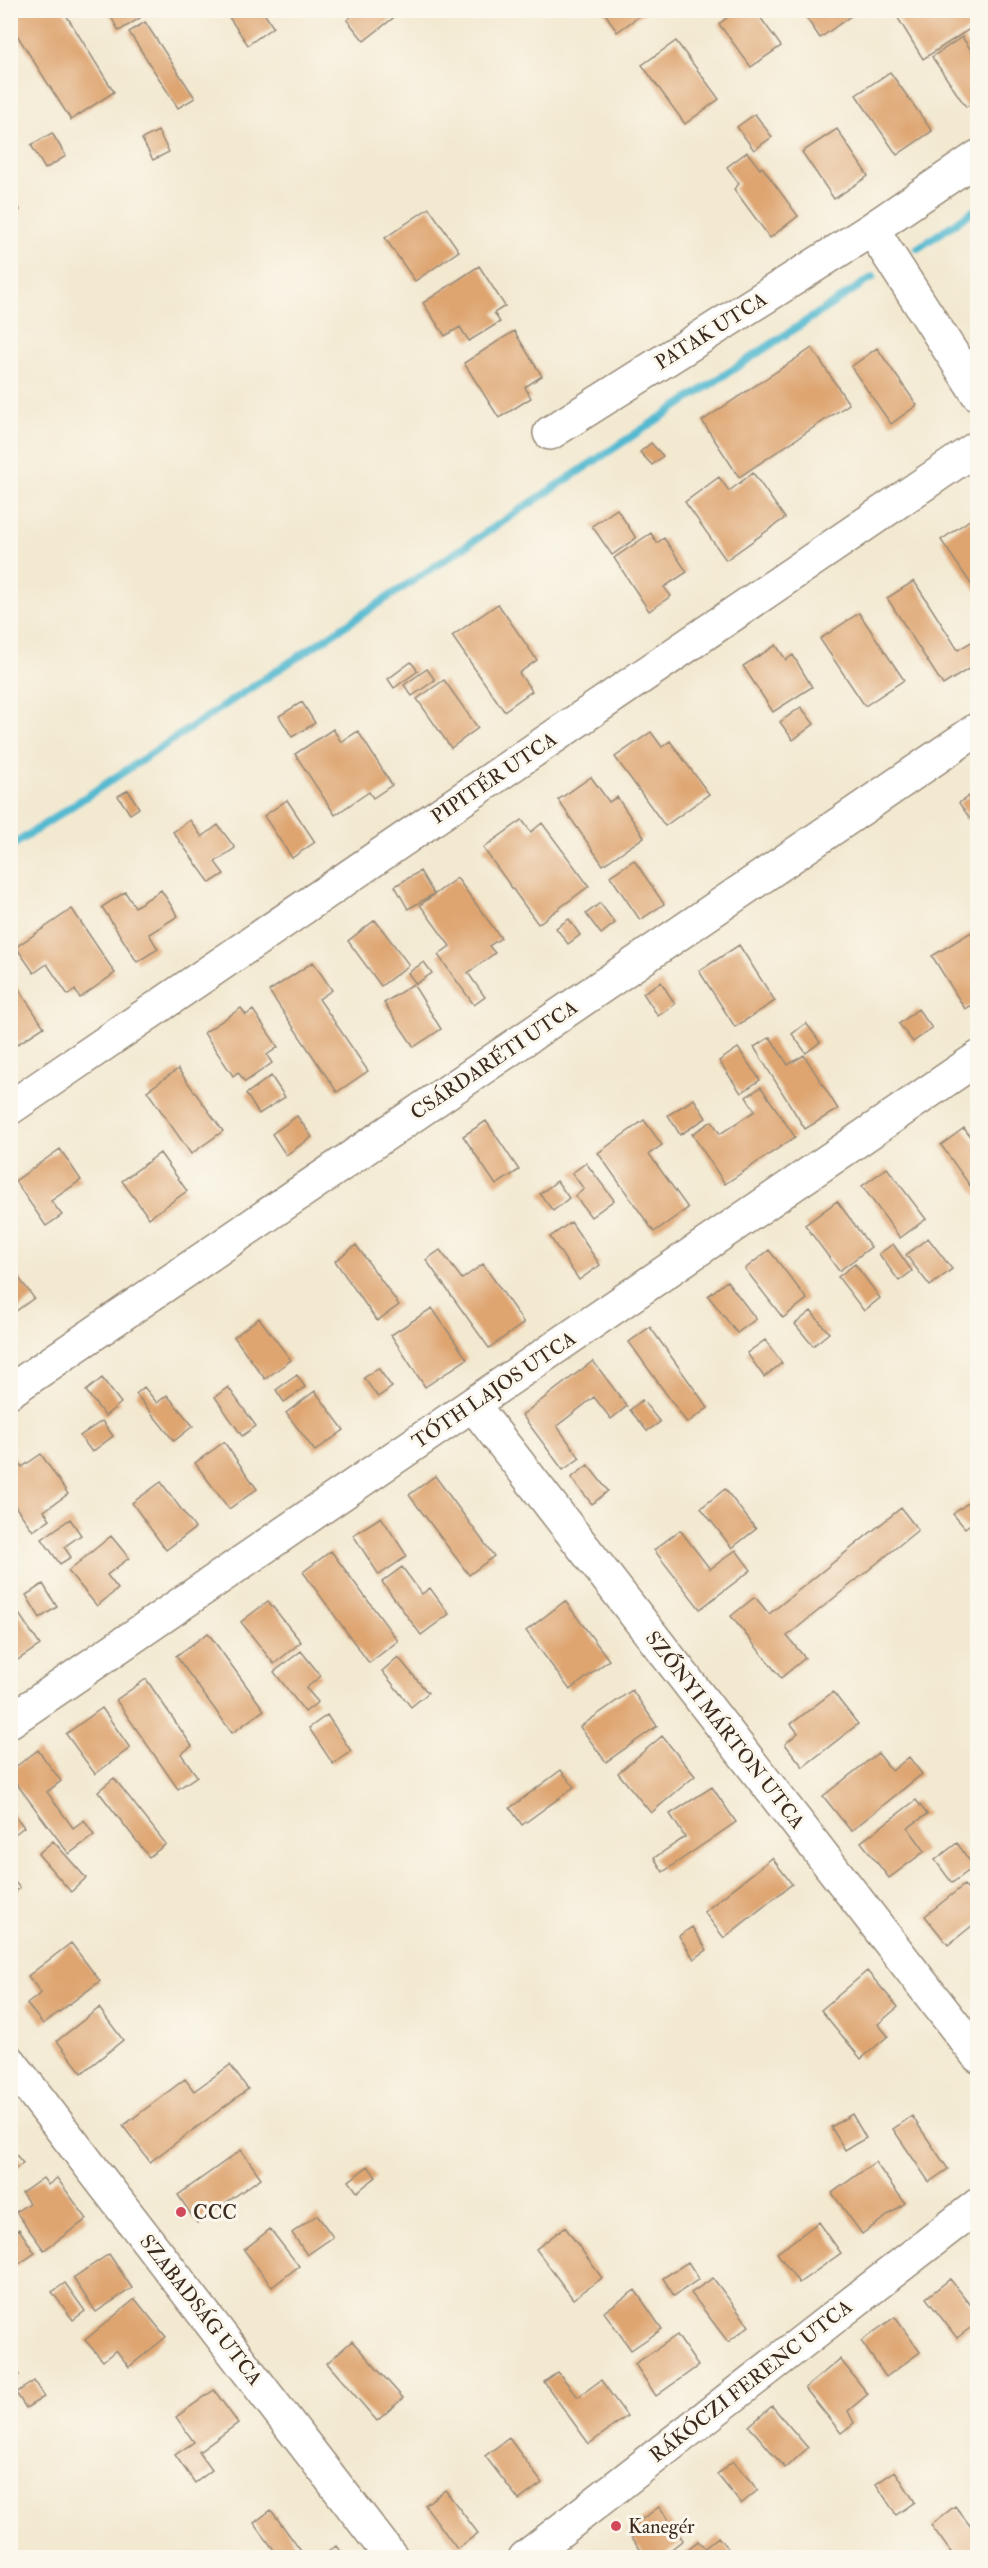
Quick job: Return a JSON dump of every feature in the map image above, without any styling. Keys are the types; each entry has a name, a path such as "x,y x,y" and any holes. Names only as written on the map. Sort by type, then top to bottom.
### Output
{"street":[{"name":"PATAK UTCA","path":"550,434 872,229 978,157"},
{"path":"872,229 978,394"},
{"name":"PIPITÉR UTCA","path":"10,1108 978,447"},
{"name":"CSÁRDARÉTI UTCA","path":"10,1391 978,729"},
{"name":"TÓTH LAJOS UTCA","path":"10,1721 978,1058"},
{"name":"SZŐNYI MÁRTON UTCA","path":"472,1405 978,2056"},
{"name":"SZABADSÁG UTCA","path":"10,2062 392,2558"},
{"name":"RÁKÓCZI FERENC UTCA","path":"525,2558 978,2205"}],"building":[{"path":"25,10 63,10 114,92 71,120 10,24 10,20"},
{"path":"107,10 136,10 140,18 119,31"},
{"path":"224,10 262,10 273,27 248,45"},
{"path":"359,10 387,10 393,18 364,41 347,20"},
{"path":"603,10 648,10 617,32"},
{"path":"737,10 755,10 781,46 751,67 719,24"},
{"path":"801,10 849,10 852,15 820,38"},
{"path":"893,10 967,10 976,25 923,59"},
{"path":"145,22 195,98 178,108 129,32"},
{"path":"962,37 978,60 978,99 966,107 932,57"},
{"path":"676,41 719,99 685,124 642,65"},
{"path":"890,72 932,131 897,155 856,95"},
{"path":"755,114 772,137 754,150 737,127"},
{"path":"837,129 868,176 834,199 802,152"},
{"path":"158,131 169,152 153,160 142,139"},
{"path":"52,133 66,156 45,169 31,145"},
{"path":"747,152 760,169 762,167 798,216 770,238 734,189 739,184 727,167"},
{"path":"10,195 20,210 10,215"},
{"path":"429,208 459,251 415,281 385,238"},
{"path":"479,266 505,306 494,313 500,322 469,341 460,327 445,336 423,303"},
{"path":"514,331 542,376 525,387 531,398 499,418 464,363"},
{"path":"812,348 849,404 739,477 702,421"},
{"path":"877,348 917,405 891,424 851,367"},
{"path":"651,443 663,456 652,465 640,452"},
{"path":"753,473 785,518 726,560 685,502 719,477 729,491"},
{"path":"617,509 636,538 612,555 592,526"},
{"path":"974,517 978,522 978,588 975,590 941,540"},
{"path":"651,533 657,543 664,538 687,572 664,587 671,596 649,611 614,558"},
{"path":"914,581 958,650 978,638 978,663 943,685 887,598"},
{"path":"498,604 537,660 519,673 532,691 504,711 452,636"},
{"path":"859,613 904,680 865,706 820,639"},
{"path":"776,645 786,660 793,655 812,687 773,712 743,666"},
{"path":"411,662 418,671 394,688 388,679"},
{"path":"427,669 435,680 412,696 404,685"},
{"path":"444,680 478,728 451,748 417,699"},
{"path":"302,702 315,723 292,737 279,716"},
{"path":"801,707 814,724 793,740 780,722"},
{"path":"333,729 341,742 358,731 392,785 373,798 369,792 335,815 295,754"},
{"path":"651,732 662,747 670,741 709,794 665,826 615,757"},
{"path":"591,777 609,802 617,797 644,837 603,865 558,800"},
{"path":"128,790 139,808 130,814 118,796"},
{"path":"978,790 978,830 959,803"},
{"path":"287,800 315,842 292,858 264,816"},
{"path":"190,820 202,837 218,825 235,848 215,862 224,874 210,883 173,832"},
{"path":"522,820 531,832 542,823 589,886 538,924 483,848"},
{"path":"634,860 664,904 640,920 610,876"},
{"path":"420,871 434,894 408,909 395,886"},
{"path":"457,878 501,938 489,946 495,953 468,973 485,997 474,1005 438,955 450,946 420,905"},
{"path":"161,890 178,916 149,934 158,949 137,962 102,907 125,892 135,907"},
{"path":"600,903 615,923 601,934 586,914"},
{"path":"72,909 115,973 80,998 75,990 68,995 47,964 34,973 16,947"},
{"path":"569,919 580,935 568,944 556,928"},
{"path":"375,920 409,965 381,986 348,941"},
{"path":"978,928 978,1002 965,1009 932,956"},
{"path":"739,945 775,1001 735,1027 699,971"},
{"path":"313,962 332,990 319,999 368,1071 337,1092 269,991"},
{"path":"424,962 432,973 416,984 408,973"},
{"path":"10,976 44,1027 10,1049"},
{"path":"661,982 675,1004 658,1016 643,993"},
{"path":"413,984 441,1029 414,1047 384,1003"},
{"path":"241,1008 246,1015 253,1010 278,1047 267,1055 272,1063 245,1082 238,1072 233,1076 204,1033"},
{"path":"918,1009 932,1028 913,1042 899,1024"},
{"path":"806,1023 820,1042 806,1053 792,1034"},
{"path":"770,1037 788,1065 804,1055 838,1109 805,1129 754,1047"},
{"path":"738,1048 760,1080 741,1093 719,1061"},
{"path":"178,1069 223,1131 191,1154 147,1091"},
{"path":"271,1076 285,1097 259,1114 246,1094"},
{"path":"761,1087 795,1137 725,1184 692,1134 712,1121 720,1134 755,1111 746,1097"},
{"path":"694,1099 706,1118 680,1135 668,1115"},
{"path":"297,1116 312,1137 286,1155 272,1134"},
{"path":"644,1120 662,1145 649,1154 688,1208 654,1232 598,1153"},
{"path":"486,1121 519,1170 496,1185 463,1136"},
{"path":"964,1128 978,1148 978,1197 941,1145"},
{"path":"60,1149 81,1180 51,1201 62,1215 46,1226 15,1181"},
{"path":"160,1153 187,1191 149,1218 122,1181"},
{"path":"586,1163 614,1200 591,1217 575,1196 584,1189 572,1173"},
{"path":"887,1168 926,1219 900,1238 862,1186"},
{"path":"557,1181 569,1198 553,1211 540,1194"},
{"path":"837,1201 871,1247 839,1271 805,1225"},
{"path":"571,1222 600,1265 579,1280 550,1237"},
{"path":"928,1238 952,1269 930,1286 906,1255"},
{"path":"893,1244 912,1271 899,1281 879,1254"},
{"path":"356,1245 399,1305 377,1321 335,1261"},
{"path":"440,1250 462,1279 483,1264 524,1323 489,1348 426,1260"},
{"path":"769,1250 807,1299 783,1318 745,1269"},
{"path":"855,1264 880,1298 864,1311 838,1277"},
{"path":"10,1266 34,1298 12,1314 10,1312"},
{"path":"727,1281 756,1319 737,1333 708,1296"},
{"path":"432,1308 467,1359 425,1387 391,1335"},
{"path":"811,1311 829,1333 813,1346 795,1324"},
{"path":"259,1318 291,1360 265,1379 234,1337"},
{"path":"650,1327 708,1408 687,1423 629,1342"},
{"path":"765,1340 782,1363 764,1377 747,1353"},
{"path":"593,1361 627,1406 611,1419 594,1397 557,1426 580,1458 563,1470 522,1415"},
{"path":"378,1368 392,1387 378,1397 364,1378"},
{"path":"297,1375 305,1387 284,1402 276,1390"},
{"path":"102,1378 121,1403 105,1416 86,1391"},
{"path":"144,1387 157,1403 167,1395 193,1426 174,1441 136,1394"},
{"path":"228,1387 256,1426 242,1436 215,1397"},
{"path":"315,1391 344,1430 315,1451 286,1413"},
{"path":"642,1400 660,1422 647,1431 630,1410"},
{"path":"102,1421 113,1436 92,1452 80,1436"},
{"path":"224,1442 257,1489 229,1509 195,1463"},
{"path":"10,1450 22,1467 41,1454 68,1494 44,1511 50,1519 33,1531 10,1499"},
{"path":"588,1465 608,1491 592,1504 571,1478"},
{"path":"435,1476 494,1556 469,1575 409,1495"},
{"path":"161,1482 195,1528 166,1550 132,1503"},
{"path":"725,1489 756,1529 732,1548 701,1508"},
{"path":"972,1500 978,1507 978,1518 965,1528 953,1514"},
{"path":"901,1508 918,1530 787,1636 805,1658 781,1678 731,1616 755,1597 769,1614"},
{"path":"381,1517 407,1556 379,1575 353,1535"},
{"path":"70,1519 81,1535 64,1547 71,1557 60,1564 42,1539"},
{"path":"680,1530 710,1569 736,1550 751,1570 700,1609 654,1550"},
{"path":"111,1536 129,1558 107,1575 118,1589 97,1606 68,1571"},
{"path":"331,1551 398,1641 369,1663 303,1572"},
{"path":"402,1567 422,1594 430,1588 449,1614 421,1635 382,1582"},
{"path":"43,1584 57,1607 40,1618 26,1595"},
{"path":"268,1601 301,1642 274,1664 241,1622"},
{"path":"565,1601 609,1660 570,1690 526,1631"},
{"path":"19,1614 40,1645 10,1665 10,1620"},
{"path":"208,1633 264,1710 232,1733 176,1656"},
{"path":"301,1651 321,1676 306,1688 318,1702 305,1712 274,1672"},
{"path":"398,1657 428,1693 411,1707 382,1671"},
{"path":"146,1679 192,1746 181,1754 197,1776 178,1789 116,1700"},
{"path":"632,1690 657,1726 606,1762 580,1727"},
{"path":"833,1692 858,1724 803,1767 785,1744 798,1733 791,1724"},
{"path":"102,1708 130,1748 95,1774 66,1734"},
{"path":"327,1715 351,1751 333,1764 309,1728"},
{"path":"662,1736 695,1776 651,1813 618,1773"},
{"path":"38,1750 61,1781 47,1792 73,1828 84,1820 94,1835 69,1854 10,1775 10,1771"},
{"path":"878,1753 892,1771 909,1757 922,1774 851,1831 823,1796"},
{"path":"561,1770 574,1787 522,1825 510,1808"},
{"path":"114,1778 166,1844 149,1857 98,1791"},
{"path":"712,1787 736,1822 663,1872 654,1858 685,1837 670,1814"},
{"path":"916,1800 927,1814 908,1828 925,1851 889,1878 861,1842"},
{"path":"10,1810 24,1827 10,1838"},
{"path":"53,1841 86,1878 71,1892 38,1854"},
{"path":"957,1843 974,1867 952,1883 935,1860"},
{"path":"772,1858 792,1884 724,1938 704,1912"},
{"path":"10,1877 20,1888 10,1896"},
{"path":"964,1885 978,1902 978,1921 948,1945 925,1916"},
{"path":"692,1927 707,1950 694,1959 679,1936"},
{"path":"71,1943 100,1981 43,2024 27,2004 41,1993 28,1976"},
{"path":"867,1971 898,2007 878,2024 888,2036 861,2059 821,2010"},
{"path":"99,2008 123,2040 82,2073 57,2041"},
{"path":"230,2065 248,2089 150,2162 123,2126 185,2079 194,2091"},
{"path":"852,2114 866,2138 845,2150 831,2127"},
{"path":"912,2116 948,2169 929,2182 893,2129"},
{"path":"12,2150 23,2163 10,2173 10,2151"},
{"path":"241,2150 261,2178 197,2223 178,2195"},
{"path":"875,2162 905,2203 862,2234 832,2193"},
{"path":"368,2166 376,2177 357,2192 349,2181"},
{"path":"43,2178 48,2185 57,2178 87,2219 44,2250 16,2212 29,2203 22,2193"},
{"path":"317,2215 333,2237 307,2255 292,2233"},
{"path":"819,2222 841,2253 799,2283 777,2253"},
{"path":"565,2227 602,2278 573,2299 536,2249"},
{"path":"19,2229 35,2253 16,2266 10,2258 10,2234"},
{"path":"270,2229 299,2266 272,2287 244,2250"},
{"path":"109,2254 132,2288 96,2312 73,2278"},
{"path":"688,2262 699,2279 674,2296 663,2278"},
{"path":"713,2278 749,2326 728,2342 691,2293"},
{"path":"950,2279 978,2314 978,2322 957,2338 926,2298"},
{"path":"65,2283 85,2311 73,2320 52,2292"},
{"path":"635,2290 662,2329 631,2350 604,2312"},
{"path":"135,2299 166,2337 129,2367 116,2350 103,2361 85,2340"},
{"path":"895,2317 920,2352 886,2377 861,2341"},
{"path":"677,2335 698,2366 656,2396 635,2364"},
{"path":"352,2341 403,2398 377,2421 327,2363"},
{"path":"840,2359 868,2394 848,2411 854,2423 841,2433 805,2388"},
{"path":"10,2363 19,2375 10,2381"},
{"path":"558,2372 578,2397 601,2380 627,2416 589,2444 544,2382"},
{"path":"34,2381 44,2397 26,2408 16,2393"},
{"path":"214,2390 238,2423 199,2452 212,2470 195,2483 175,2455 194,2442 176,2417"},
{"path":"772,2406 808,2448 785,2468 749,2426"},
{"path":"509,2438 542,2483 519,2500 485,2456"},
{"path":"733,2461 758,2490 741,2504 717,2474"},
{"path":"895,2471 915,2502 896,2515 876,2484"},
{"path":"445,2490 478,2533 457,2549 425,2505"},
{"path":"955,2506 978,2536 978,2558 955,2558 931,2525"},
{"path":"659,2507 683,2540 660,2558 646,2558 627,2530"},
{"path":"271,2510 306,2558 280,2558 254,2523"},
{"path":"718,2537 736,2558 686,2558 682,2554 698,2541 705,2548"},
{"path":"336,2546 345,2558 320,2558"}],"waterway":[{"path":"918,248 978,208"},
{"path":"10,847 873,277"}],"place":[{"name":"CCC","path":"181,2212"},
{"name":"Kanegér","path":"616,2526"}]}
